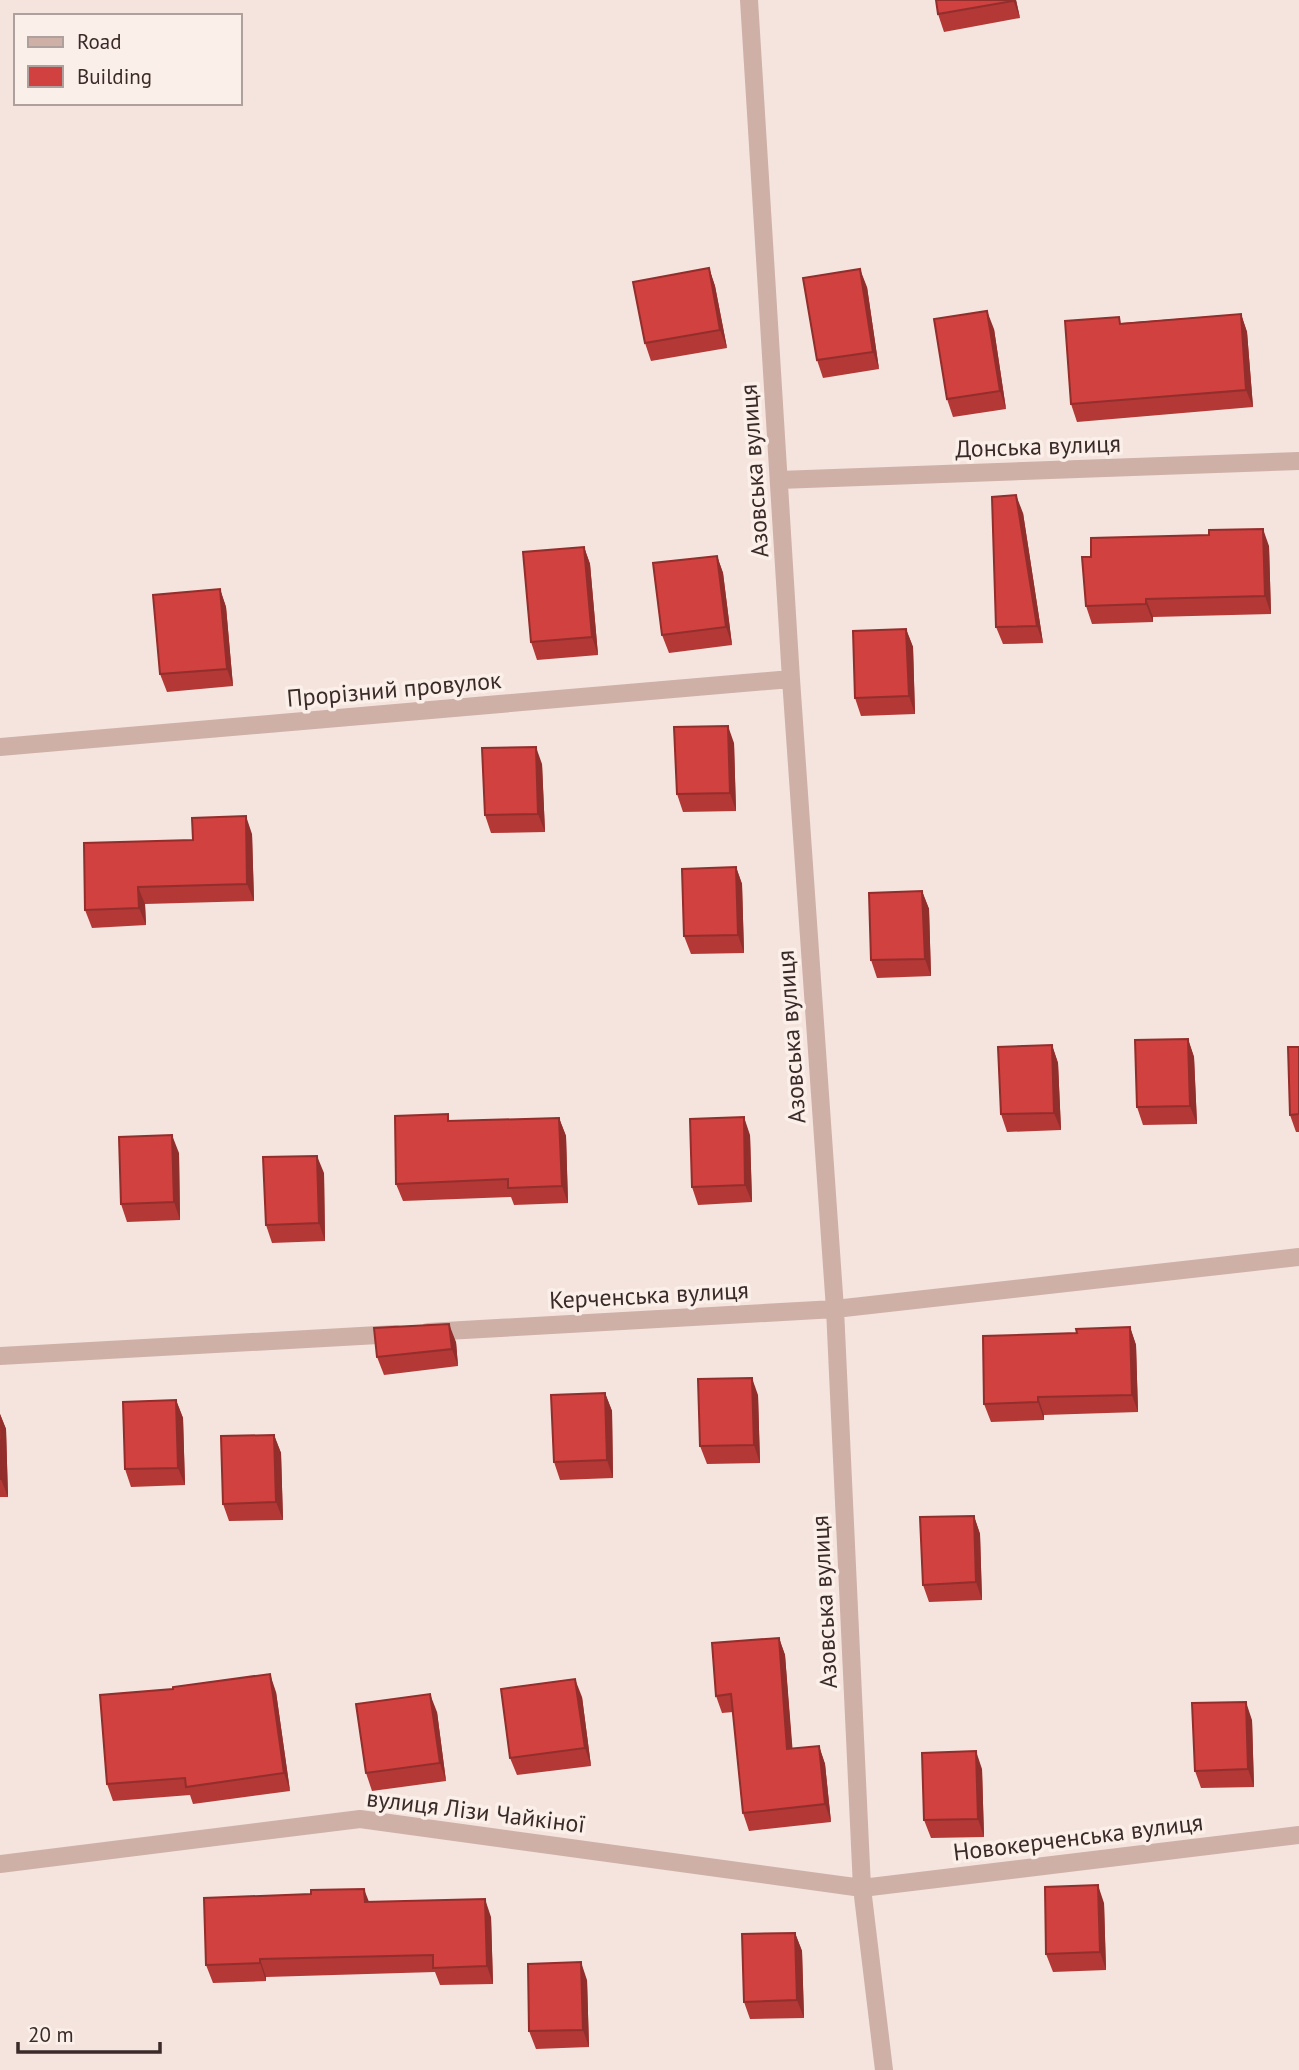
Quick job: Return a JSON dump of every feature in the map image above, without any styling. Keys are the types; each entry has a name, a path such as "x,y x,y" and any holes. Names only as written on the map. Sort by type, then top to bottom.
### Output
{"street":[{"name":"Азовська вулиця","path":"749,0 791,679 835,1309 862,1888 884,2070"},
{"name":"Донська вулиця","path":"779,480 1299,461"},
{"name":"Прорізний провулок","path":"0,747 791,679"},
{"name":"Керченська вулиця","path":"0,1356 835,1309 1299,1257"},
{"name":"вулиця Лізи Чайкіної","path":"0,1864 360,1819 862,1888"},
{"name":"Новокерченська вулиця","path":"862,1888 1299,1835"}],"building":[{"path":"936,0 1013,0 1013,1 938,14"},
{"path":"709,268 720,330 645,343 633,282"},
{"path":"860,269 873,352 817,360 803,278"},
{"path":"987,311 1000,391 947,399 934,319"},
{"path":"1241,314 1246,390 1071,404 1065,321 1119,317 1120,324"},
{"path":"1016,495 1037,626 996,627 992,497"},
{"path":"1263,529 1265,596 1146,599 1146,604 1086,606 1082,557 1091,557 1091,538 1209,535 1209,530"},
{"path":"584,547 592,637 531,642 523,552"},
{"path":"717,556 726,627 662,635 653,563"},
{"path":"220,589 227,669 160,674 153,595"},
{"path":"906,629 909,696 855,698 853,631"},
{"path":"728,726 730,793 677,794 674,727"},
{"path":"536,747 538,814 485,815 482,748"},
{"path":"246,816 247,884 138,887 139,908 85,910 84,843 193,840 192,818"},
{"path":"736,867 738,935 684,936 682,869"},
{"path":"922,891 925,959 871,960 869,893"},
{"path":"1188,1039 1190,1106 1137,1107 1135,1040"},
{"path":"1052,1045 1054,1113 1001,1114 998,1047"},
{"path":"1288,1047 1299,1047 1299,1114 1290,1115"},
{"path":"448,1114 448,1121 559,1118 562,1186 508,1188 508,1179 396,1184 395,1116"},
{"path":"744,1117 745,1185 692,1187 690,1119"},
{"path":"172,1135 174,1202 121,1204 119,1137"},
{"path":"317,1156 319,1223 266,1225 263,1157"},
{"path":"449,1324 452,1349 377,1357 374,1328"},
{"path":"1130,1327 1132,1395 1038,1397 1038,1402 984,1404 983,1336 1077,1333 1076,1329"},
{"path":"752,1378 754,1445 700,1446 698,1379"},
{"path":"605,1393 607,1460 554,1462 551,1395"},
{"path":"176,1400 178,1468 125,1469 123,1402"},
{"path":"274,1435 276,1502 223,1504 221,1436"},
{"path":"974,1516 976,1582 923,1585 920,1517"},
{"path":"779,1638 787,1749 819,1746 825,1804 743,1813 731,1694 716,1696 712,1643"},
{"path":"270,1674 284,1773 186,1787 185,1778 107,1784 100,1695 173,1689"},
{"path":"575,1679 585,1748 510,1758 501,1689"},
{"path":"430,1694 440,1763 366,1773 356,1704"},
{"path":"1246,1702 1248,1769 1195,1771 1192,1703"},
{"path":"976,1751 978,1819 924,1820 922,1753"},
{"path":"1098,1885 1100,1952 1046,1954 1045,1887"},
{"path":"364,1889 365,1902 485,1899 487,1966 433,1968 433,1955 260,1959 260,1963 206,1965 204,1898"},
{"path":"795,1933 797,2000 744,2002 742,1934"},
{"path":"581,1962 583,2030 529,2031 528,1964"}]}
